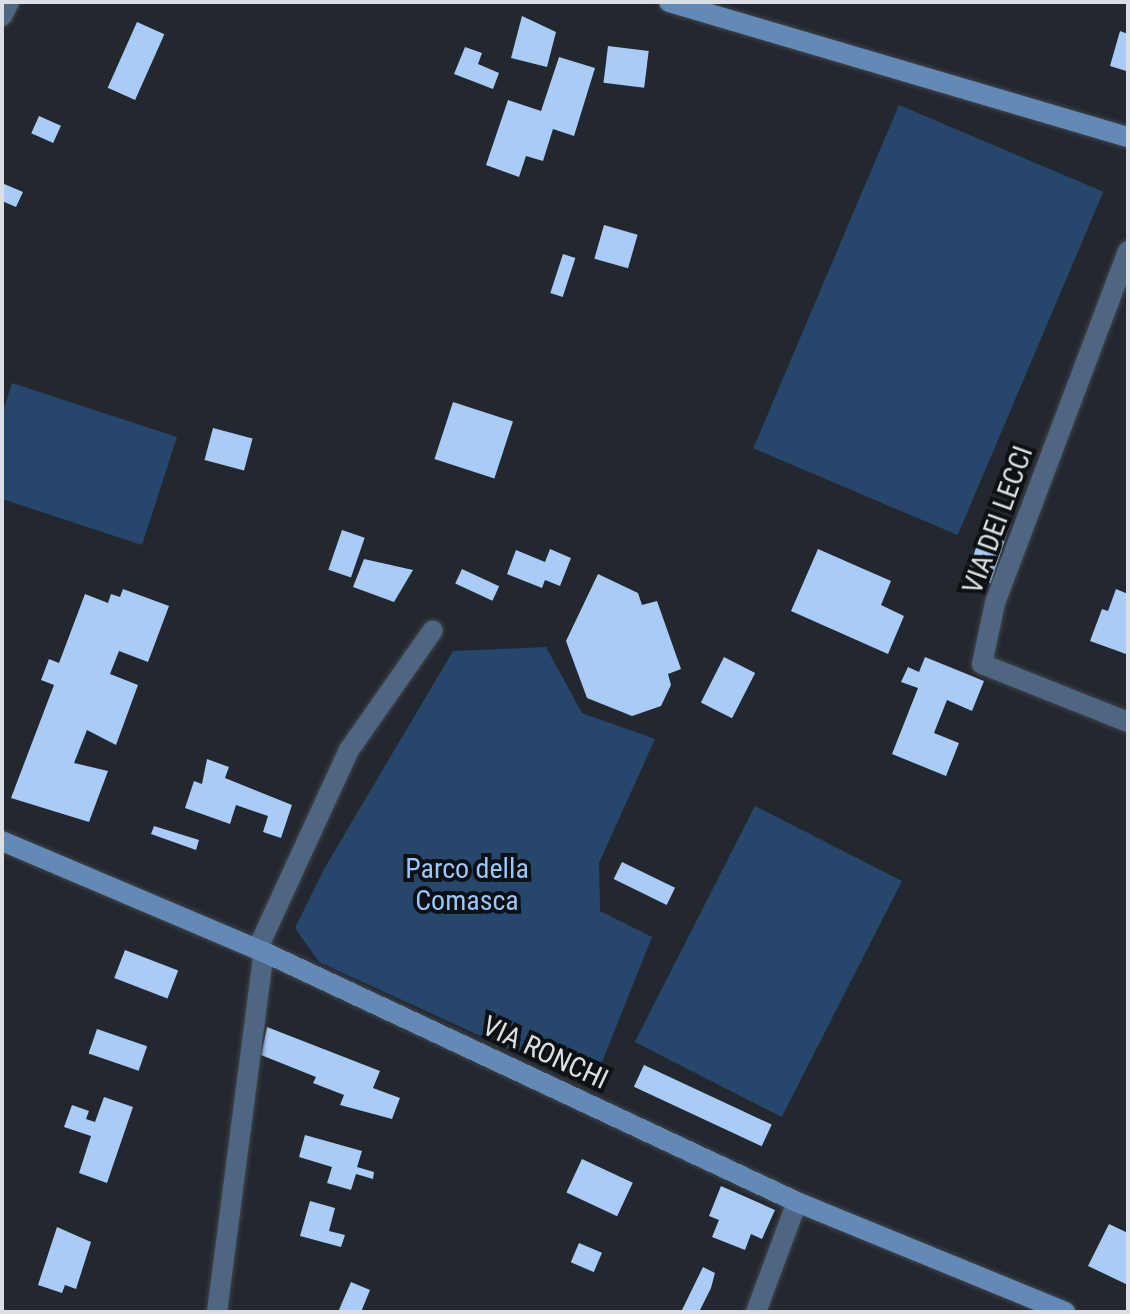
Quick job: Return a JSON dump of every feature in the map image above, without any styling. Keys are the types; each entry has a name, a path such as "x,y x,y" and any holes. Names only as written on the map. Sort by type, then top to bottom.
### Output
{"street":[{"path":"2,16 9,2"},
{"path":"669,2 1128,137"},
{"name":"VIA DEI LECCI","path":"1128,251 995,603 982,664 1128,722"},
{"path":"217,1312 261,951 349,750 433,630"},
{"name":"VIA RONCHI","path":"2,841 261,951 797,1202 1065,1312"},
{"path":"756,1312 797,1202"}],"green space":[{"path":"899,105 1103,192 958,535 753,448"},
{"path":"12,383 177,437 142,545 2,499 2,414"},
{"name":"Parco della Comasca","path":"546,647 582,713 655,739 599,863 600,911 652,937 592,1087 319,962 295,928 324,869 453,651"},
{"path":"755,806 902,881 782,1117 635,1042"}],"building":[{"path":"522,16 556,32 547,67 511,58"},
{"path":"137,22 164,34 135,100 108,88"},
{"path":"1120,31 1128,34 1126,71 1110,66"},
{"path":"608,46 649,51 644,88 603,83"},
{"path":"465,47 482,53 478,64 499,73 493,89 454,74"},
{"path":"559,57 595,68 574,136 553,129 543,161 526,156 519,177 486,165 508,100 541,111"},
{"path":"39,116 61,126 53,143 31,133"},
{"path":"2,183 23,192 16,207 2,201"},
{"path":"604,225 638,235 628,268 594,259"},
{"path":"563,254 575,258 563,297 550,293"},
{"path":"453,402 513,421 494,479 434,459"},
{"path":"213,428 253,439 244,470 204,460"},
{"path":"988,511 1012,519 991,583 967,576"},
{"path":"342,530 365,538 351,578 328,570"},
{"path":"550,549 571,558 560,586 545,580 542,588 507,574 516,550 545,562"},
{"path":"818,549 891,581 881,605 904,616 888,654 791,611"},
{"path":"364,559 413,570 394,602 353,587"},
{"path":"462,569 499,586 492,601 455,584"},
{"path":"598,574 638,593 642,605 657,601 681,669 668,674 671,685 661,706 632,716 587,698 566,641"},
{"path":"123,589 169,606 148,662 119,651 110,674 138,685 116,745 87,730 74,763 108,771 89,822 11,798 54,685 41,680 49,659 59,663 85,594 108,603 111,594 120,597"},
{"path":"1116,589 1128,594 1126,654 1090,641 1102,609 1108,611"},
{"path":"724,657 755,673 732,718 701,702"},
{"path":"925,657 984,681 972,711 947,700 934,733 959,743 946,776 892,754 918,688 901,682 908,667 919,672"},
{"path":"207,759 229,767 225,778 292,805 281,838 263,832 268,816 236,805 230,824 185,808 194,781 202,784"},
{"path":"154,826 199,840 196,850 151,834"},
{"path":"622,862 675,888 667,905 614,879"},
{"path":"125,950 178,970 167,998 114,978"},
{"path":"267,1027 380,1071 373,1088 400,1098 392,1119 340,1105 344,1095 313,1083 316,1077 261,1055"},
{"path":"97,1029 147,1046 139,1071 89,1054"},
{"path":"644,1065 772,1125 762,1146 634,1087"},
{"path":"104,1097 133,1107 107,1183 79,1173 91,1136 64,1127 72,1105 89,1111 86,1119 95,1122"},
{"path":"305,1135 362,1151 357,1167 374,1172 373,1179 356,1174 351,1190 327,1183 332,1167 299,1157"},
{"path":"582,1159 633,1183 617,1216 566,1193"},
{"path":"721,1186 775,1210 762,1239 751,1234 745,1250 712,1237 719,1220 709,1216"},
{"path":"310,1201 335,1208 329,1231 345,1235 341,1247 300,1236"},
{"path":"1109,1224 1128,1233 1128,1285 1088,1266"},
{"path":"57,1227 91,1242 76,1289 65,1285 62,1293 38,1285"},
{"path":"579,1243 602,1253 594,1272 571,1262"},
{"path":"703,1267 715,1273 711,1288 699,1312 681,1312"},
{"path":"351,1282 370,1290 361,1312 338,1312"}]}
